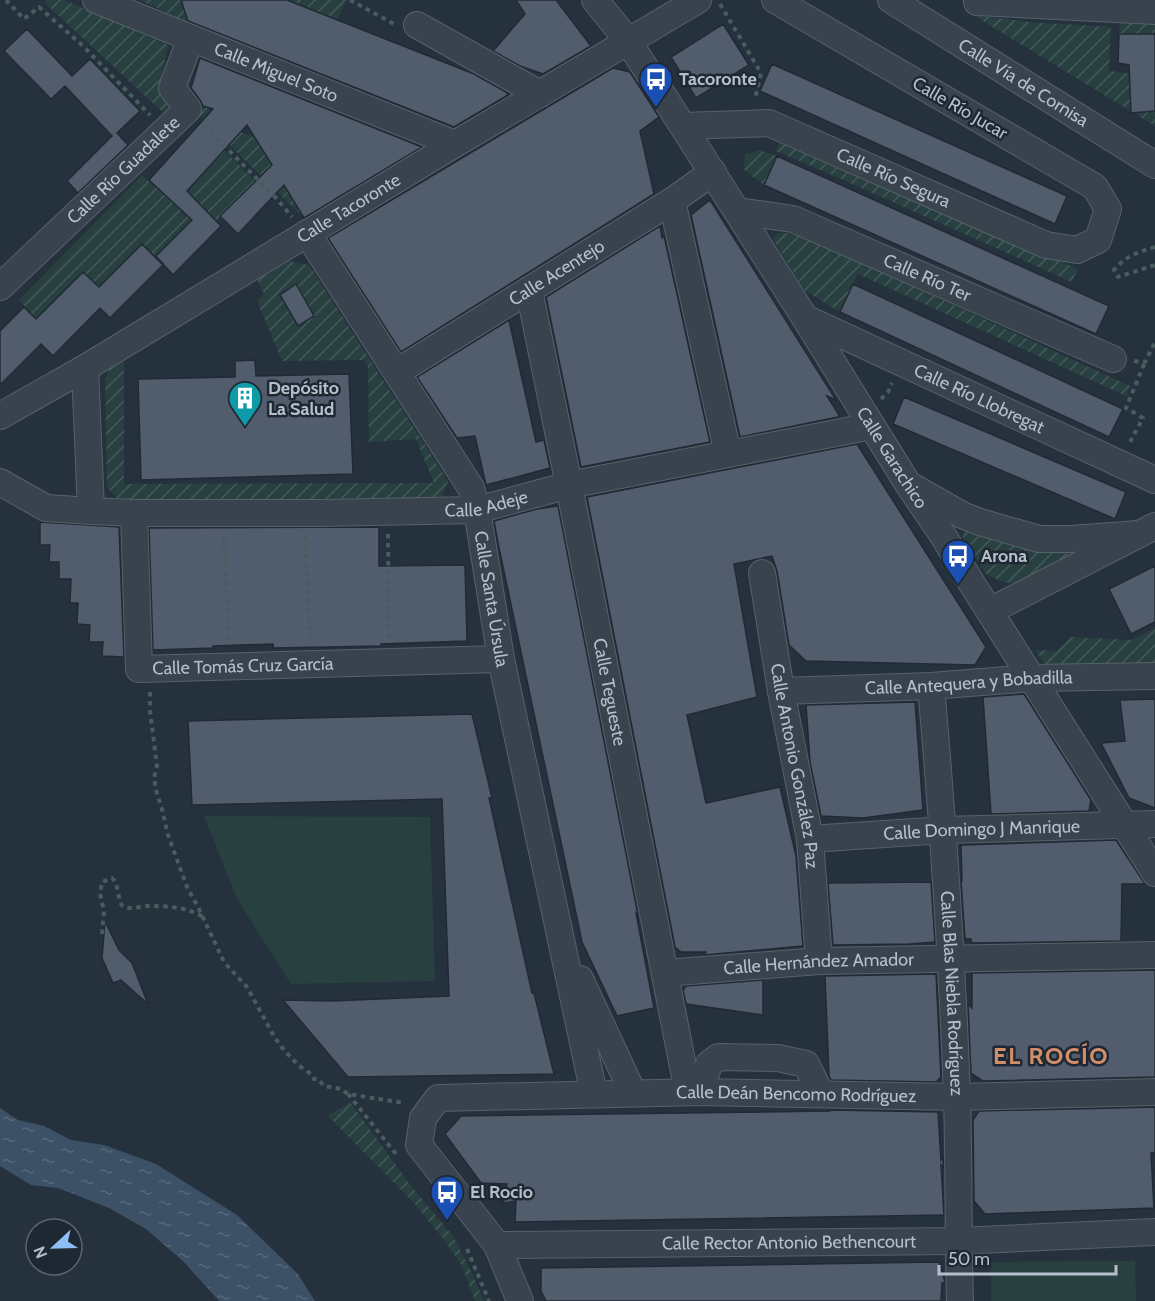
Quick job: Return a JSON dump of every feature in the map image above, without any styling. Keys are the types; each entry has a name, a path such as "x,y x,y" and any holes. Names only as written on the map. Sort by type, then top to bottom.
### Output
{"street":[{"name":"Calle Miguel Soto","path":"96,0 455,144"},
{"name":"Calle Garachico","path":"595,0 628,41 713,172 1155,873"},
{"name":"Calle Tacoronte","path":"0,416 85,368 306,233 698,0"},
{"name":"Calle Río Jucar","path":"775,0 1095,187 1108,209 1098,240"},
{"name":"Calle Vía de Cornisa","path":"891,0 1155,165"},
{"path":"977,2 1155,11"},
{"path":"417,25 540,94"},
{"name":"Calle Río Guadalete","path":"0,287 188,109 172,88 191,38"},
{"name":"Calle Río Segura","path":"683,126 769,123 1047,245 1077,250 1098,240"},
{"name":"Calle Acentejo","path":"397,372 672,201 713,172"},
{"path":"672,201 728,454"},
{"name":"Calle Río Ter","path":"738,212 793,219 1113,359"},
{"name":"Calle Santa Úrsula","path":"306,233 471,488 477,510 501,659 594,1094"},
{"name":"Calle Tegueste","path":"530,290 665,973 694,1092"},
{"name":"Calle Río Llobregat","path":"805,318 1145,475"},
{"path":"85,368 91,511"},
{"name":"Calle Adeje","path":"0,482 46,508 91,511 304,513 477,510 570,485 728,454 868,419"},
{"path":"908,484 962,515 1039,539 1071,539 1147,530"},
{"name":"Calle Tomás Cruz García","path":"134,513 139,669 501,659"},
{"path":"944,537 958,528 980,522"},
{"path":"990,611 1147,530"},
{"path":"1071,539 1080,552 1079,564"},
{"name":"Calle Antonio González Paz","path":"762,573 781,691 810,839 819,961"},
{"name":"Calle Antequera y Bobadilla","path":"781,691 931,686 1032,678 1155,676"},
{"name":"Calle Blas Niebla Rodríguez","path":"931,686 944,830 951,958 957,1097 960,1301"},
{"name":"Calle Domingo J Manrique","path":"810,839 944,830 1155,824"},
{"name":"Calle Santa Úrsula","path":"560,935 633,1094"},
{"name":"Calle Hernández Amador","path":"665,973 819,961 1155,955"},
{"path":"694,1092 709,1064 718,1057 730,1057 778,1058 806,1064 821,1094"},
{"name":"Calle Deán Bencomo Rodríguez","path":"435,1103 594,1094 694,1092 957,1097 1155,1092"},
{"path":"435,1103 423,1118 419,1145 496,1245 519,1301"},
{"name":"Calle Rector Antonio Bethencourt","path":"496,1245 958,1240 1155,1232"}],"path":[{"path":"6,0 24,19 39,7 83,46 165,130"},
{"path":"350,0 398,25 417,25"},
{"path":"718,0 761,73 755,93 753,124"},
{"path":"188,109 277,199 306,233"},
{"path":"1155,247 1123,259 1114,270 1118,277 1155,265"},
{"path":"868,419 888,392 900,362"},
{"path":"1145,362 1125,408 1143,417 1131,440 1143,446 1145,475"},
{"path":"387,512 389,663"},
{"path":"223,513 230,667"},
{"path":"304,513 311,664"},
{"path":"150,669 150,711 157,766 154,778 156,790 168,835 187,887 224,962 247,987 275,1038 288,1056 324,1086 341,1089 348,1094 435,1103"},
{"path":"102,934 104,911 100,894 102,882 112,878 124,907 177,907 203,916"}],"green space":[{"path":"64,0 168,45 160,83 179,108 169,118 44,2"},
{"path":"140,0 181,0 189,23"},
{"path":"287,0 345,0 346,1 337,20"},
{"path":"973,15 1030,22 1111,27 1109,71 1143,75 1129,79 1131,106 1139,112 1155,111 1155,126"},
{"path":"1120,23 1155,25 1155,34 1119,34"},
{"path":"200,106 208,108 222,124 255,138 304,218 195,111"},
{"path":"781,140 1078,269 1072,282 776,151"},
{"path":"224,150 255,181 216,221 203,209 155,257 141,244 99,287 83,272 36,319 19,300 142,175 175,204"},
{"path":"759,150 777,156 764,185 744,170 745,155"},
{"path":"777,233 788,233 813,241 1130,386 1126,396 858,274 840,312 804,290 773,239"},
{"path":"289,261 309,265 448,481 442,498 119,500 107,487 105,379 113,363 124,357 124,484 434,483 416,439 369,442 368,366 364,360 282,361 257,301 264,294 257,279"},
{"path":"973,529 1069,552 1070,559 1044,574 1014,584 1003,582 986,574 962,536 964,531"},
{"path":"1155,628 1155,665 1045,665 1035,650 1057,651 1071,637 1131,640"},
{"path":"204,816 430,817 435,981 291,984 237,899"},
{"path":"350,1102 411,1186 453,1236 484,1301 475,1301 461,1264 414,1203 328,1116"},
{"path":"1135,1261 1136,1301 991,1301 991,1262"}],"water":[{"path":"0,1108 18,1120 44,1126 71,1140 104,1145 156,1164 237,1215 298,1274 315,1301 219,1301 184,1262 146,1229 109,1208 58,1188 31,1185 0,1166"}],"building":[{"path":"181,0 287,0 474,74 508,95 454,127 188,21"},
{"path":"516,0 556,0 591,46 543,74 520,66 493,51 525,14"},
{"path":"723,24 749,65 696,98 671,57"},
{"path":"27,29 72,76 90,59 140,111 117,133 128,145 78,193 67,181 112,136 65,86 51,99 4,51"},
{"path":"1119,34 1155,34 1155,111 1131,113 1129,65 1118,63"},
{"path":"200,58 422,147 304,218 284,185 238,234 220,216 272,165 247,125 187,191 221,226 173,275 156,256 192,220 149,180 213,109 203,106 191,88"},
{"path":"772,64 1067,196 1055,224 760,91"},
{"path":"613,68 630,72 659,117 640,131 654,194 401,352 328,238"},
{"path":"777,156 1109,306 1096,334 764,185"},
{"path":"710,200 836,400 827,396 839,415 838,417 740,437 691,215"},
{"path":"660,226 710,442 581,467 546,297"},
{"path":"142,244 163,265 110,318 100,308 53,356 41,344 0,385 0,331 24,307 36,319 83,272 99,287"},
{"path":"296,284 314,316 298,326 280,295"},
{"path":"853,284 1123,409 1109,437 840,312"},
{"path":"509,320 536,442 544,440 550,468 486,485 475,436 457,438 417,377"},
{"name":"Depósito La Salud","path":"255,360 256,376 349,374 353,474 141,480 138,379 235,377 235,361"},
{"path":"904,397 1126,492 1115,519 893,424"},
{"path":"857,444 986,647 975,665 806,661 789,645 777,571 772,556 734,564 757,697 687,715 706,803 780,787 796,856 803,946 705,955 706,952 681,952 675,947 587,497"},
{"path":"558,506 654,1008 617,1016 582,942 494,521 537,509"},
{"path":"40,522 119,527 124,657 102,656 103,642 89,642 90,625 77,624 78,603 70,603 71,579 59,579 59,562 49,562 50,545 40,545"},
{"path":"379,527 379,566 465,565 467,641 381,644 381,646 273,648 273,644 153,650 149,528"},
{"path":"1155,566 1155,622 1131,634 1109,589"},
{"path":"1024,694 1091,800 1089,811 991,814 983,697"},
{"path":"1155,699 1155,808 1129,798 1101,743 1125,741 1120,700"},
{"path":"915,702 923,810 863,818 821,816 810,762 806,705"},
{"path":"472,714 492,798 489,798 532,993 534,993 554,1074 348,1077 283,1000 332,1001 449,996 442,799 192,805 188,721"},
{"path":"1116,840 1145,884 1122,884 1121,941 974,943 971,939 965,939 961,845"},
{"path":"931,882 935,942 833,945 828,883"},
{"path":"105,921 119,950 132,963 148,1004 121,980 113,983 102,958"},
{"path":"1155,970 1155,1077 983,1081 971,1073 968,1004 972,1008 972,973"},
{"path":"936,974 941,1077 936,1082 831,1080 825,976"},
{"path":"763,980 763,1015 686,1004 683,990 686,986"},
{"path":"1155,1107 1155,1153 1151,1153 1154,1208 985,1214 974,1201 973,1120 979,1111"},
{"path":"830,1110 938,1112 941,1160 943,1157 943,1168 941,1165 944,1215 515,1222 516,1201 503,1203 507,1184 481,1183 445,1134 461,1116"},
{"path":"939,1262 945,1282 942,1283 941,1301 546,1301 541,1291 541,1268"}],"place":[{"name":"Tacoronte","path":"656,108"},
{"name":"Depósito La Salud","path":"245,427"},
{"name":"Arona","path":"958,585"},
{"name":"El Rocio","path":"447,1221"}],"district":[{"name":"EL ROCÍO","path":"1051,1056"}]}
